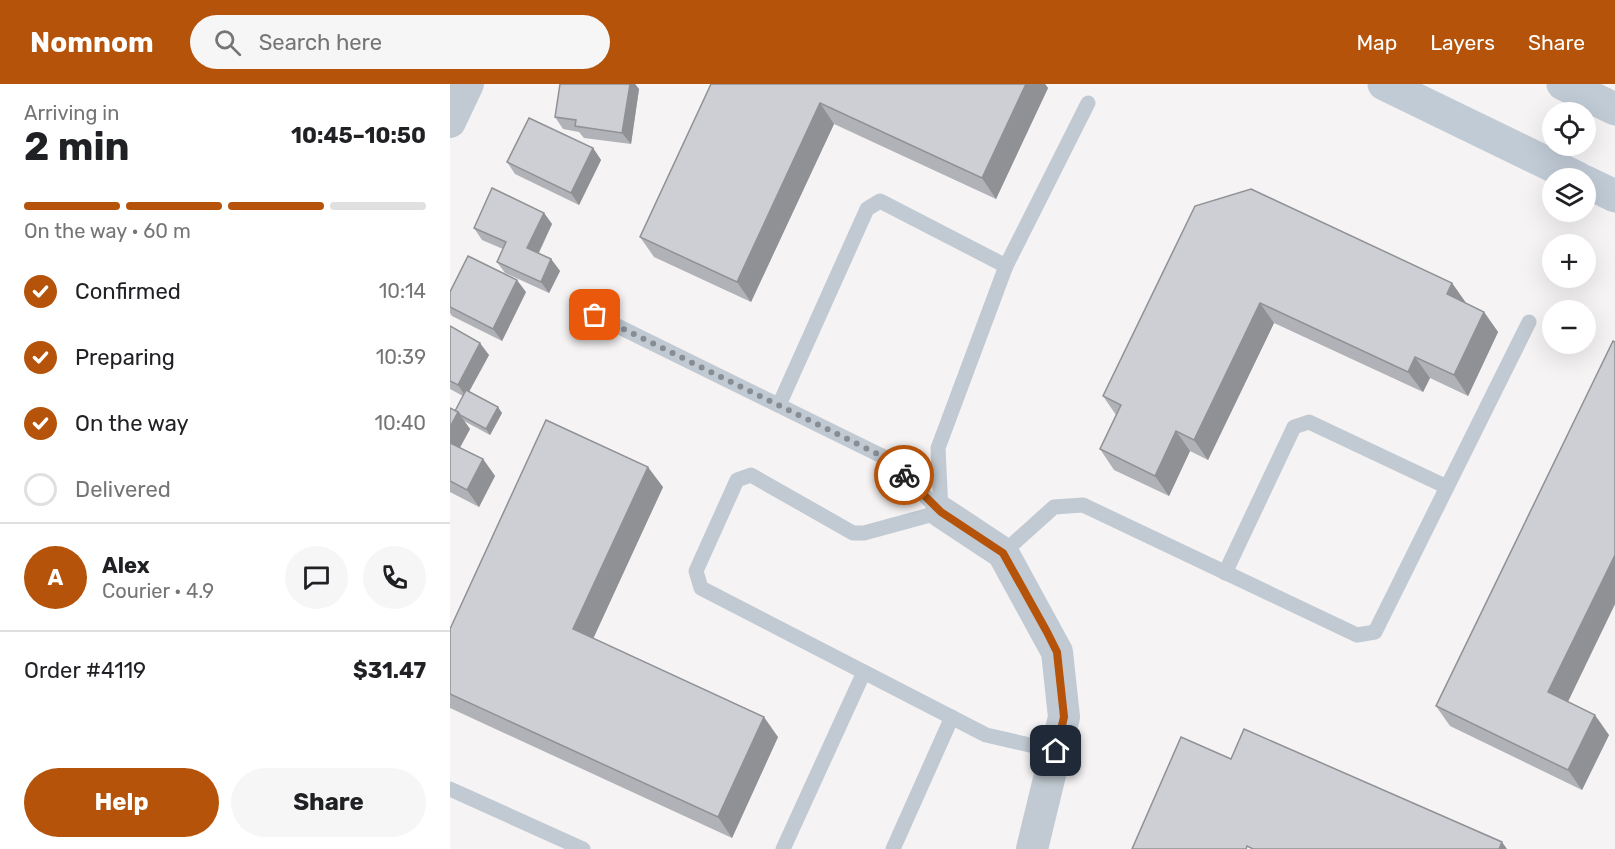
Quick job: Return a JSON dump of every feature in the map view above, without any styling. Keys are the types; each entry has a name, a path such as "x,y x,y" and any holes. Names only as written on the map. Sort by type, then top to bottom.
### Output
{"main road":[{"path":"1384,84 1557,168"},
{"path":"1563,84 1615,109"},
{"path":"1596,187 1615,196"}],"street":[{"path":"450,122 468,84"},
{"path":"941,512 1003,553 1057,652 1064,717 1032,849"}],"lane":[{"path":"941,512 938,448 1006,266 1088,104"},
{"path":"779,405 867,209 880,201 1006,266"},
{"path":"595,315 888,459 941,512"},
{"path":"1003,553 1053,507 1083,505 1357,635 1375,632 1529,322"},
{"path":"1226,573 1294,427 1309,422 1448,487"},
{"path":"941,512 864,533 853,533 751,475 737,480 696,571 701,588 986,735 1056,751"},
{"path":"783,849 864,672"},
{"path":"893,849 952,717"},
{"path":"450,789 583,849"}],"building":[{"path":"560,84 630,84 622,133 575,126 576,120 555,117"},
{"path":"711,84 1026,84 982,178 820,103 737,282 640,237"},
{"path":"529,118 593,148 571,193 507,162"},
{"path":"492,188 544,213 527,248 551,259 541,282 497,262 506,242 474,228"},
{"path":"1251,189 1452,283 1447,294 1484,312 1454,375 1415,357 1408,372 1260,303 1194,440 1176,431 1155,476 1100,449 1121,405 1103,396 1195,206"},
{"path":"468,256 517,280 493,329 450,307 450,292"},
{"path":"450,326 480,343 458,385 450,381"},
{"path":"1613,341 1615,342 1615,555 1548,692 1595,715 1568,770 1436,706"},
{"path":"466,390 498,407 486,429 455,411"},
{"path":"450,408 458,412 450,427"},
{"path":"546,420 648,467 573,629 764,717 718,817 450,694 450,629"},
{"path":"450,443 483,459 467,490 450,481"},
{"path":"1244,729 1502,842 1499,849 1253,849 1247,846 1246,849 1132,849 1181,737 1231,759"}],"way so far":[{"path":"595,315 888,459 904,475"}],"route":[{"path":"904,475 941,512 1003,553 1047,632 1057,652 1064,717 1056,751"}]}
